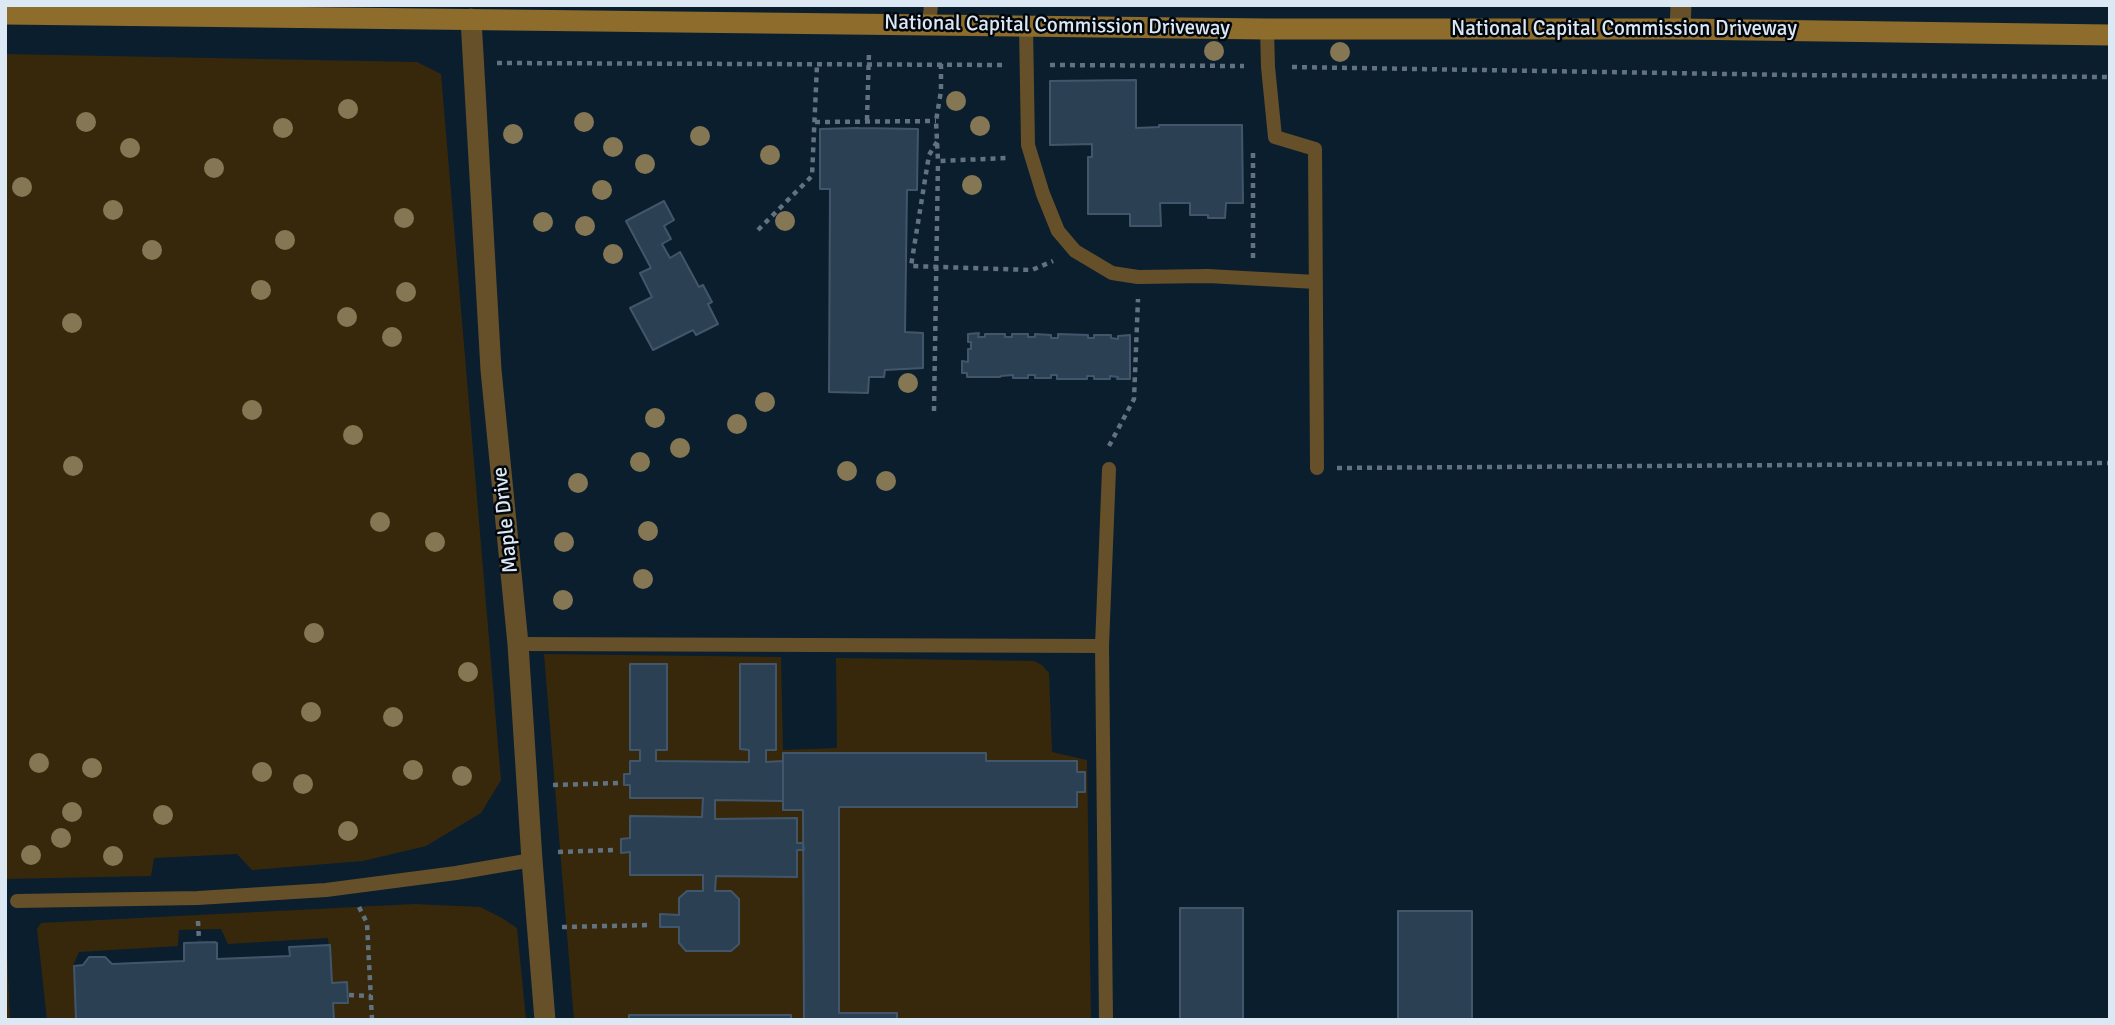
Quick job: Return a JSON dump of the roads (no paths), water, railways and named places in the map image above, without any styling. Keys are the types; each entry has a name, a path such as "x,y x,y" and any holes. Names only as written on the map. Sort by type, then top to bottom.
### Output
{"street":[{"path":"1680,29 1681,5"},
{"name":"National Capital Commission Driveway","path":"5,14 869,24 930,15 1026,26 1680,29 2110,35"},
{"name":"Maple Drive","path":"471,19 491,370 518,645 545,1020"}],"lane":[{"path":"1026,26 1028,145 1058,231 1075,251 1112,273 1138,277 1208,276 1316,282"},
{"path":"1267,29 1275,138 1315,149 1317,468"},
{"path":"1106,1020 1102,646 1109,469"},
{"path":"518,645 1102,646"},
{"path":"17,901 198,898 348,887 532,860"}]}
